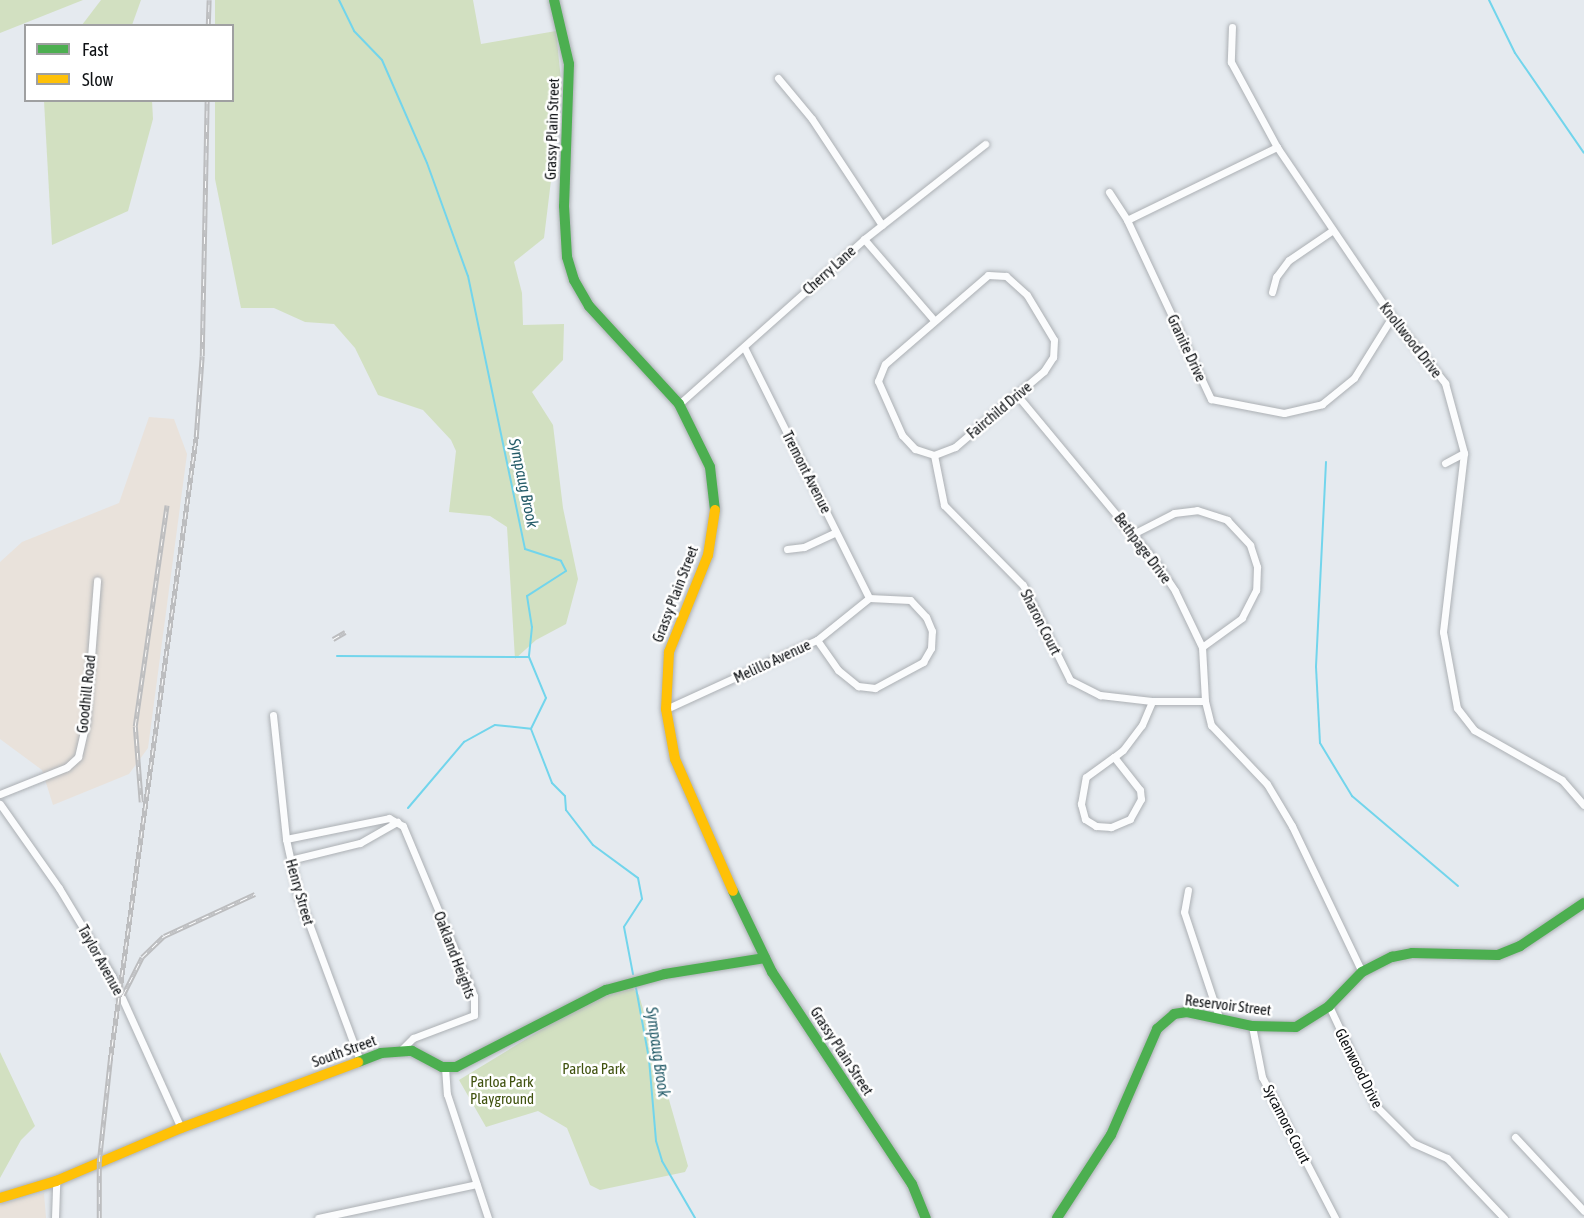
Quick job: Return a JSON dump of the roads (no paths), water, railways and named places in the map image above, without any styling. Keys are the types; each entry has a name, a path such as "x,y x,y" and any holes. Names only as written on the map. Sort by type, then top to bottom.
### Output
{"street":[{"name":"Grassy Plain Street","path":"554,0 569,64 564,206 567,257 589,306 679,404 710,467 715,525 708,555 669,652 666,710 675,759 687,792 765,958 912,1184 926,1218"},
{"name":"Knollwood Drive","path":"1232,27 1231,62 1277,147 1392,317 1445,383 1464,453 1443,632 1457,708 1474,730 1562,780 1584,806"},
{"path":"778,78 812,119 882,225"},
{"name":"Cherry Lane","path":"679,404 864,239 985,144"},
{"path":"1127,220 1277,147"},
{"name":"Granite Drive","path":"1109,192 1127,220 1211,399 1284,413 1322,404 1354,378 1392,317"},
{"path":"1272,292 1276,277 1289,260 1333,230"},
{"path":"864,239 933,319"},
{"name":"Fairchild Drive","path":"988,275 1006,276 1027,295 1054,340 1053,357 1044,371 1017,395 955,447 934,455 915,449 902,435 878,381 885,364 933,319 988,275"},
{"name":"Tremont Avenue","path":"744,347 869,598"},
{"name":"Bethpage Drive","path":"1017,395 1133,534 1175,591 1202,647 1205,701 1211,726 1267,784 1292,826 1362,972"},
{"path":"1445,463 1464,453"},
{"name":"Sharon Court","path":"934,455 944,505 1023,585 1070,680 1100,695 1152,701 1205,701"},
{"path":"1133,534 1174,513 1197,510 1227,520 1250,544 1257,567 1256,590 1242,618 1202,647"},
{"path":"787,549 804,547 837,532"},
{"name":"Goodhill Road","path":"0,794 67,767 78,757 86,720 97,580"},
{"path":"817,640 838,670 858,686 875,688 924,662 931,648 932,631 926,617 910,600 869,598"},
{"name":"Melillo Avenue","path":"666,710 817,640 869,598"},
{"path":"1114,757 1140,790 1141,799 1130,819 1111,827 1096,826 1085,819 1082,789 1086,777 1114,757 1142,725 1152,701"},
{"name":"Henry Street","path":"273,715 286,838 298,894 360,1061"},
{"name":"Taylor Avenue","path":"0,804 59,888 112,976 181,1128"},
{"path":"286,838 389,818 397,822"},
{"path":"290,860 360,843 397,822"},
{"name":"Oakland Heights","path":"397,822 403,826 474,996 474,1015 413,1038 401,1050"},
{"path":"1188,890 1184,912 1219,1017"},
{"name":"Reservoir Street","path":"1057,1218 1112,1135 1157,1029 1174,1014 1219,1017 1252,1026 1296,1027 1329,1006 1362,972 1392,957 1412,953 1498,955 1520,946 1584,903"},
{"path":"401,1050 421,1054 446,1067 482,1056 606,990 665,974 765,958"},
{"name":"Glenwood Drive","path":"1329,1006 1376,1106 1413,1143 1447,1158 1504,1218"},
{"name":"Sycamore Court","path":"1252,1026 1262,1077 1335,1218"},
{"name":"South Street","path":"0,1198 56,1181 181,1128 360,1061 401,1050"},
{"path":"446,1067 447,1094 488,1218"},
{"path":"1515,1137 1584,1210"},
{"path":"55,1218 56,1181"},
{"path":"318,1218 476,1184"}],"waterway":[{"name":"Sympaug Brook","path":"339,0 354,31 382,60 427,163 468,276 525,549 561,561 566,571 527,596 532,627 529,657 546,698 531,729 552,783 565,796 566,810 593,845 638,878 642,899 624,927 633,974"},
{"path":"1489,0 1515,53 1584,153"},
{"path":"1326,462 1316,667 1320,743 1352,796 1458,886"},
{"path":"337,656 529,657"},
{"path":"408,808 464,742 495,725 531,729"},
{"name":"Sympaug Brook","path":"636,988 649,1059 656,1141 662,1161 695,1218"}],"railway":[{"path":"208,24 209,0"},
{"path":"99,1218 99,1162 110,1060 196,437 202,356 207,102"},
{"path":"141,802 135,726 167,505"},
{"path":"333,639 345,632"},
{"path":"123,995 142,957 164,936 255,894"}],"park label":[{"name":"Parloa Park","path":"594,1069"},
{"name":"Parloa Park Playground","path":"502,1090"}]}
